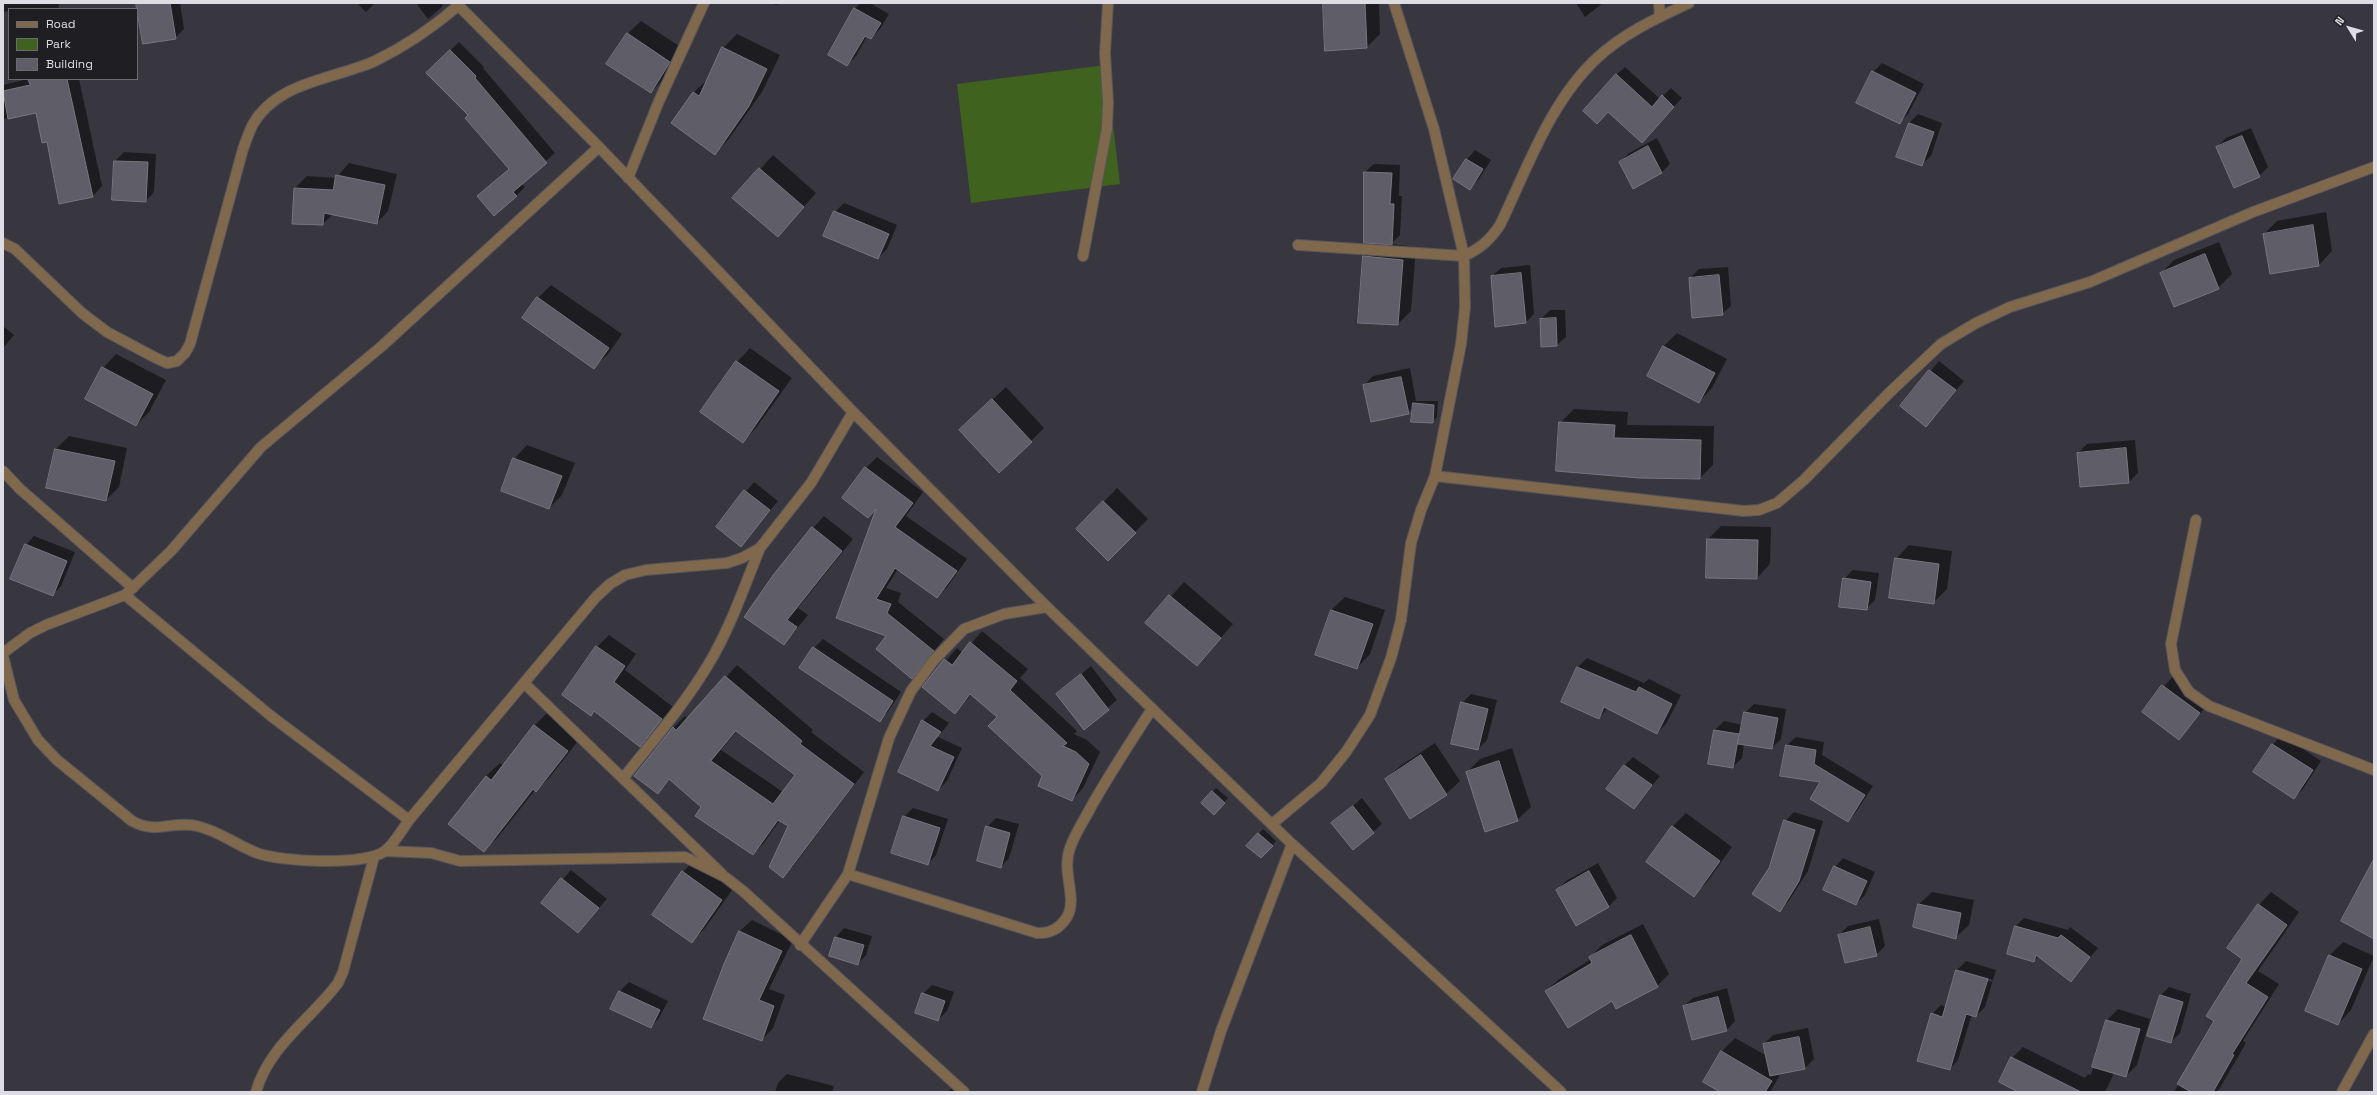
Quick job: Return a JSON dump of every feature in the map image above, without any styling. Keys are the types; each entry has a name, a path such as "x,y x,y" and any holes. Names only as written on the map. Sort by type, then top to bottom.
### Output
{"street":[{"path":"628,178 659,101 704,3"},
{"path":"1083,256 1107,128 1108,102 1105,53 1108,3"},
{"path":"1272,824 1321,782 1346,752 1370,715 1391,658 1401,620 1411,543 1421,510 1435,476 1461,344 1465,307 1464,256 1434,129 1394,3"},
{"path":"1659,3 1660,17"},
{"path":"1298,245 1464,256 1480,249 1490,240 1500,225 1560,104 1595,60 1620,40 1660,17 1689,3"},
{"path":"3,243 15,249 82,313 107,332 166,363 177,361 185,354 190,344 243,149 253,124 266,107 288,92 326,77 373,62 403,47 457,5 599,147 853,412 1047,607 1292,844 1561,1092"},
{"path":"599,147 382,346 261,448 171,551 129,591 46,625 30,633 3,654 14,700 46,750 126,816 142,827 151,828 194,825 210,829 257,853 273,858 295,860 360,859 374,857 385,851 409,820 525,684 596,597 610,584 625,575 646,570 727,563 742,558 760,548"},
{"path":"1435,476 1744,511 1759,510 1777,503 1804,480 1889,393 1941,344 1976,323 2010,307 2090,282 2253,212 2374,167"},
{"path":"624,777 685,699 708,665 725,633 760,548 811,483 853,412"},
{"path":"3,471 20,489 129,591 271,716 409,820"},
{"path":"2196,520 2171,644 2175,670 2189,692 2209,706 2374,770"},
{"path":"800,944 848,874 889,738 911,691 934,660 964,629 1004,614 1047,607"},
{"path":"525,684 624,777 725,877 743,891 964,1092"},
{"path":"848,874 1037,933 1046,934 1056,929 1067,916 1071,907 1065,865 1070,848 1115,766 1152,709"},
{"path":"1202,1092 1221,1031 1292,844"},
{"path":"385,851 431,852 460,861 685,857 725,877"},
{"path":"256,1092 275,1052 338,983 343,972 374,857"},
{"path":"2342,1092 2374,1034"}],"green space":[{"path":"1106,65 1120,184 971,203 957,84"}],"building":[{"path":"136,3 170,3 176,39 143,44"},
{"path":"1323,3 1365,3 1367,48 1325,51"},
{"path":"854,8 881,23 871,39 865,36 847,66 828,55"},
{"path":"627,33 670,62 651,93 606,64"},
{"path":"722,47 767,69 749,106 715,155 671,123 693,92 699,96"},
{"path":"450,50 476,76 475,78 547,163 513,192 517,196 494,216 477,196 509,169 465,118 468,115 426,73"},
{"path":"1872,71 1916,93 1900,124 1856,103"},
{"path":"1616,74 1652,107 1662,95 1674,107 1642,143 1608,112 1597,124 1583,111"},
{"path":"28,80 67,80 93,197 59,204 47,142 42,143 36,113 8,119 3,91 30,85"},
{"path":"1909,123 1934,132 1922,166 1896,157"},
{"path":"2242,136 2260,177 2234,188 2216,147"},
{"path":"1648,146 1662,173 1633,189 1619,162"},
{"path":"1466,159 1483,169 1470,190 1453,179"},
{"path":"114,161 148,162 146,202 112,200"},
{"path":"759,168 804,207 778,237 732,198"},
{"path":"1364,172 1392,173 1390,204 1394,204 1392,245 1364,243"},
{"path":"336,175 385,185 377,224 324,213 323,225 292,224 294,188 333,190"},
{"path":"834,211 889,234 878,259 823,236"},
{"path":"2313,225 2319,266 2270,274 2263,234"},
{"path":"2205,254 2219,289 2174,307 2160,273"},
{"path":"1363,256 1403,260 1398,325 1358,323"},
{"path":"1521,273 1526,323 1495,327 1491,276"},
{"path":"1719,275 1723,315 1692,318 1689,278"},
{"path":"537,297 609,348 594,369 522,318"},
{"path":"1556,318 1557,346 1541,347 1540,319"},
{"path":"1663,346 1715,373 1699,403 1647,376"},
{"path":"736,361 779,391 743,443 700,412"},
{"path":"102,367 153,394 136,426 85,399"},
{"path":"1929,370 1956,390 1926,427 1900,406"},
{"path":"1401,377 1409,414 1371,422 1363,385"},
{"path":"992,399 1032,442 999,473 959,430"},
{"path":"1413,403 1434,405 1433,423 1411,422"},
{"path":"1559,422 1615,425 1614,438 1701,440 1700,479 1639,478 1556,471"},
{"path":"2126,448 2129,483 2080,487 2077,453"},
{"path":"55,449 115,461 106,501 46,488"},
{"path":"513,458 562,476 549,509 501,491"},
{"path":"865,467 913,503 895,527 957,571 937,598 895,568 876,599 891,604 887,613 934,651 912,679 876,649 886,636 836,618 876,509 868,518 842,498"},
{"path":"744,490 770,510 741,547 716,527"},
{"path":"1103,501 1136,533 1108,561 1076,529"},
{"path":"812,527 842,551 787,620 797,627 784,645 744,617 774,574"},
{"path":"1707,539 1758,540 1757,579 1706,578"},
{"path":"25,544 67,561 53,596 10,579"},
{"path":"1895,558 1939,564 1934,604 1889,598"},
{"path":"1843,578 1871,582 1867,610 1839,607"},
{"path":"1169,595 1221,638 1197,666 1145,623"},
{"path":"1331,610 1373,624 1357,669 1315,655"},
{"path":"970,642 1017,681 1010,690 1067,743 1063,746 1076,752 1089,764 1072,801 1038,786 1042,776 988,726 997,717 970,694 955,714 922,687 944,659 952,665"},
{"path":"596,646 625,666 614,682 662,719 640,747 594,711 591,716 562,695"},
{"path":"813,647 893,701 880,722 799,668"},
{"path":"1577,667 1636,692 1639,687 1672,704 1657,734 1604,707 1599,719 1561,702"},
{"path":"1081,674 1109,710 1084,730 1056,694"},
{"path":"725,676 802,741 800,744 854,784 783,878 769,867 788,826 778,820 753,855 695,816 701,807 669,779 658,794 634,776 673,727 676,730","holes":["736,731 795,775 773,804 711,761"]},
{"path":"2162,685 2200,713 2179,740 2142,712"},
{"path":"1461,702 1488,709 1478,750 1451,744"},
{"path":"1744,712 1778,718 1772,749 1738,744"},
{"path":"922,720 941,732 930,746 954,757 938,791 898,772"},
{"path":"534,725 568,751 536,792 533,789 484,852 448,824 486,776 491,780"},
{"path":"1714,730 1739,734 1733,768 1708,764"},
{"path":"2272,744 2313,770 2294,799 2253,772"},
{"path":"1786,745 1816,750 1814,764 1865,795 1848,822 1810,799 1820,782 1780,776"},
{"path":"1421,755 1447,795 1410,819 1385,779"},
{"path":"1499,761 1518,821 1485,832 1466,772"},
{"path":"1624,765 1652,785 1634,809 1606,789"},
{"path":"1212,791 1225,803 1214,815 1201,803"},
{"path":"1353,806 1374,833 1353,850 1331,823"},
{"path":"903,816 940,828 928,865 891,853"},
{"path":"1784,820 1815,830 1799,881 1780,912 1752,894 1769,868"},
{"path":"986,826 1010,833 1001,868 977,861"},
{"path":"1672,826 1720,861 1694,897 1646,862"},
{"path":"1258,833 1273,846 1261,858 1246,846"},
{"path":"2374,859 2374,939 2341,921"},
{"path":"1834,866 1867,881 1856,905 1823,890"},
{"path":"682,871 722,900 692,943 652,915"},
{"path":"1589,871 1609,907 1576,926 1556,890"},
{"path":"561,878 599,908 578,933 541,903"},
{"path":"1918,904 1961,913 1956,939 1913,927"},
{"path":"2258,904 2287,925 2246,983 2268,997 2232,1054 2234,1055 2213,1092 2191,1092 2177,1084 2214,1021 2206,1016 2242,959 2227,948"},
{"path":"2015,926 2058,938 2061,935 2090,957 2071,982 2036,955 2034,962 2007,954"},
{"path":"1870,927 1877,956 1845,963 1838,935"},
{"path":"739,931 782,951 759,1000 774,1006 762,1041 703,1019 724,964"},
{"path":"1631,935 1658,987 1616,1009 1612,1001 1568,1028 1545,991 1592,963 1589,957"},
{"path":"835,937 864,945 858,965 829,956"},
{"path":"2329,955 2362,969 2338,1025 2305,1011"},
{"path":"1956,970 1988,979 1976,1017 1966,1014 1950,1070 1917,1061 1931,1013 1942,1017"},
{"path":"619,991 660,1010 651,1028 610,1009"},
{"path":"922,993 945,1001 938,1021 915,1013"},
{"path":"2160,995 2183,1002 2171,1043 2147,1036"},
{"path":"1718,997 1727,1031 1692,1040 1683,1006"},
{"path":"2106,1020 2140,1029 2126,1077 2092,1067"},
{"path":"1799,1037 1805,1069 1770,1076 1763,1044"},
{"path":"1721,1051 1772,1081 1765,1092 1720,1092 1703,1082"},
{"path":"2011,1057 2081,1092 2018,1092 1999,1082"}]}
